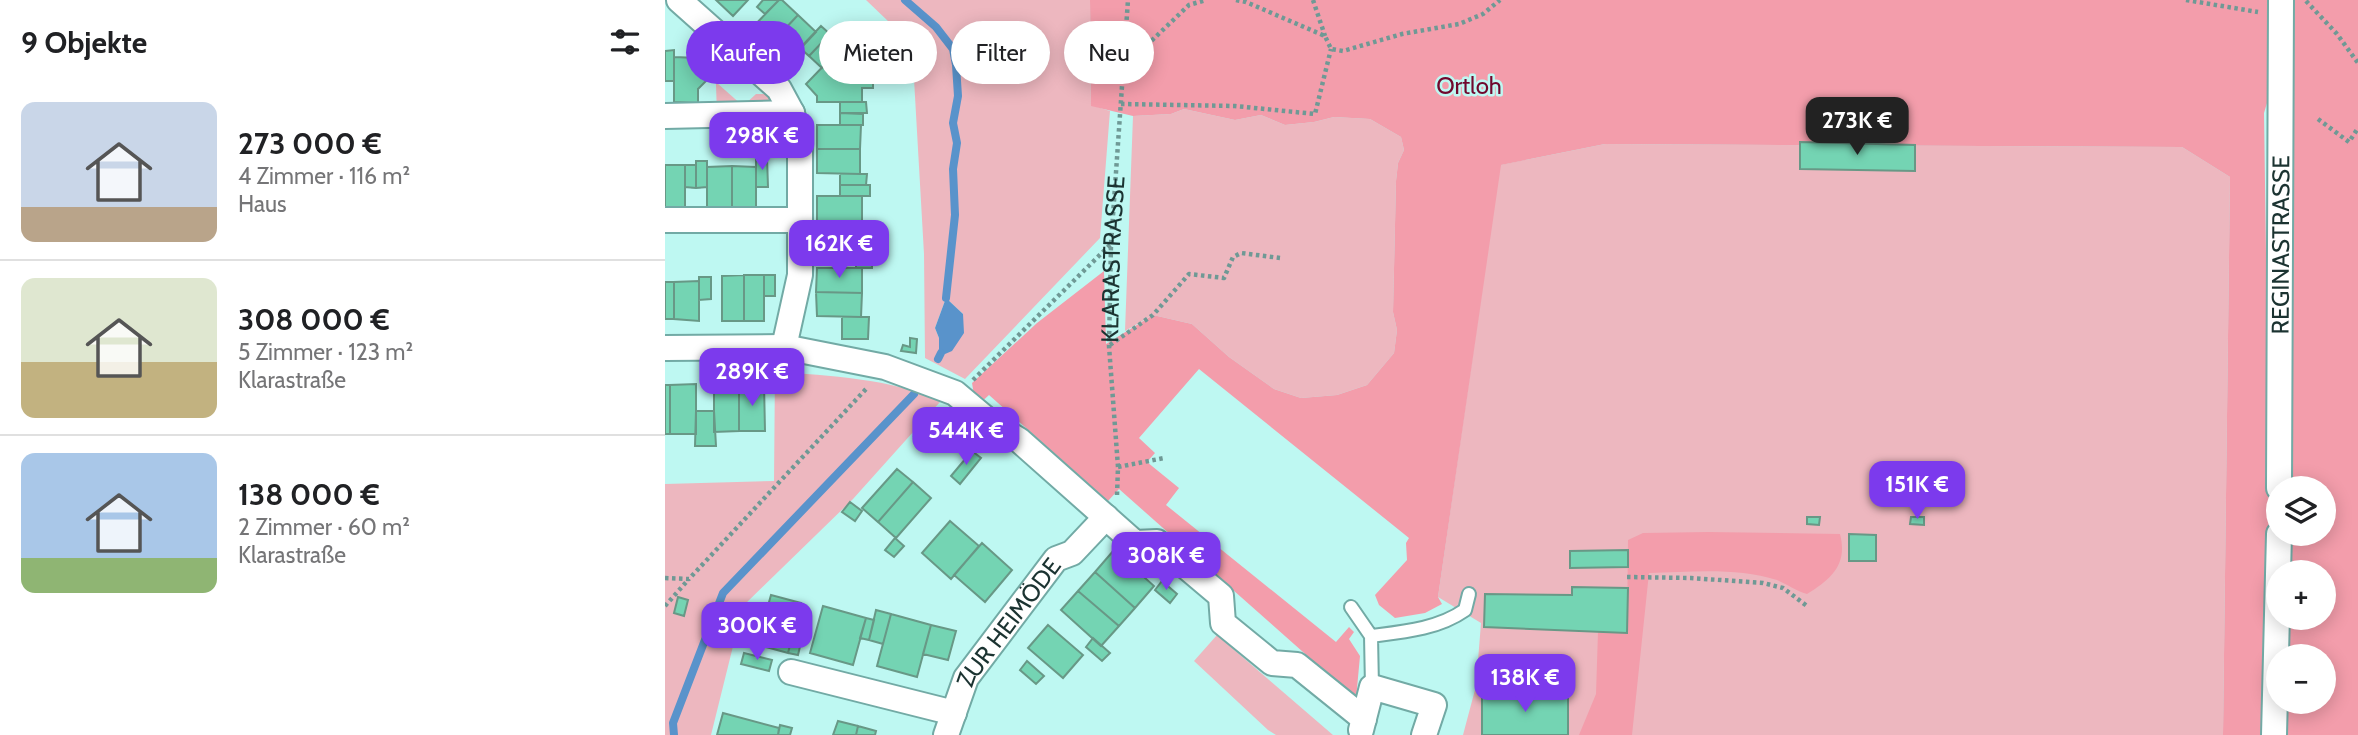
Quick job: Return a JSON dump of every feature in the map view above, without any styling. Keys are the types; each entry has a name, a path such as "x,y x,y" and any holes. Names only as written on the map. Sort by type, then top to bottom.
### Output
{"street":[{"path":"679,0 779,89 792,113 800,145 800,275 785,348"},
{"name":"REGINASTRASSE","path":"2279,476 2281,7"},
{"path":"665,116 792,113"},
{"path":"665,220 800,220"},
{"path":"665,348 785,348 885,367 955,393 992,424 1019,440 1135,543 1157,542 1221,596 1223,623 1272,663 1297,665 1362,727 1372,688 1434,705 1424,735"},
{"name":"ZUR HEIMÖDE","path":"791,672 950,724 966,678 1056,559 1072,553 1107,517"},
{"path":"2274,735 2279,546"}],"lane":[{"path":"1371,636 1410,631 1452,619 1465,610 1469,594"},
{"path":"1351,607 1371,636 1372,688"}],"path":[{"name":"KLARASTRASSE","path":"1126,21 1128,0"},
{"path":"1154,38 1189,5 1206,0"},
{"path":"1236,0 1247,1 1325,36"},
{"path":"1121,104 1235,106 1315,114 1331,49 1313,0"},
{"path":"1331,49 1343,51 1402,34 1459,24 1483,14 1500,0"},
{"path":"2186,0 2281,7"},
{"path":"2306,0 2337,34 2358,63"},
{"name":"KLARASTRASSE","path":"1107,517 1117,500 1118,467 1109,346 1111,244 1122,84"},
{"path":"2318,119 2349,142 2358,128"},
{"path":"955,393 970,383 1111,244"},
{"path":"1109,346 1153,315 1189,274 1224,278 1233,257 1241,253 1280,258"},
{"path":"665,606 885,367"},
{"path":"1118,467 1164,458"},
{"path":"1627,577 1763,583 1783,589 1807,606"},
{"path":"665,578 689,579"}],"shaded area":[{"path":"866,0 1090,0 1090,21 1064,21 1064,84 1091,84 1091,105 1110,111 1100,238 965,379 925,358 924,254 914,84 937,84 937,21 888,21","holes":["946,298 963,314 939,349 935,328"]},
{"path":"716,84 743,106 756,94 768,94 773,105 717,114"},
{"path":"1184,109 1235,120 1261,115 1285,125 1334,117 1370,119 1401,137 1404,150 1398,163 1396,181 1393,312 1397,330 1394,353 1367,385 1337,395 1301,398 1274,389 1229,357 1192,324 1153,315 1125,331 1133,116 1171,114"},
{"path":"1605,144 2182,147 2230,177 2223,735 1463,735 1476,686 1481,623 1438,597 1500,165"},
{"path":"775,371 881,383 901,387 940,402 853,499 743,606 711,735 665,735 665,484 774,481"},
{"path":"1217,635 1333,735 1276,735 1268,730 1194,661"}],"green space":[{"name":"Ortloh","path":"1090,0 2267,0 2267,103 2264,113 2269,476 2266,476 2266,546 2270,546 2269,560 2266,560 2263,735 2223,735 2230,177 2182,147 1605,144 1501,165 1438,597 1442,604 1425,613 1395,618 1379,605 1375,595 1407,560 1406,543 1409,538 1199,369 1139,438 1155,453 1147,462 1179,488 1166,505 1336,642 1349,627 1354,632 1349,639 1360,656 1356,699 1119,489 1108,501 989,395 976,407 972,383 1037,323 1104,271 1106,344 1153,315 1192,324 1229,357 1274,389 1301,398 1337,395 1367,385 1394,353 1397,330 1393,312 1396,181 1398,163 1404,150 1401,137 1370,119 1334,117 1285,125 1261,115 1235,120 1184,109 1171,114 1133,116 1091,106 1091,84 1154,84 1154,21 1090,21"},
{"path":"2287,0 2358,0 2358,735 2279,735 2280,714 2336,714 2336,644 2281,644 2282,630 2336,630 2336,560 2283,560 2284,546 2336,546 2336,476 2284,476"},
{"path":"1643,533 1840,534 1842,554 1830,577 1807,594 1777,580 1746,573 1649,573 1632,735 1579,735 1596,694 1598,632 1627,632 1628,540"}],"water":[{"path":"946,298 963,314 964,333 952,351 945,354 939,349 935,328"}],"building":[{"path":"716,0 748,0 733,16"},
{"path":"763,0 779,0 765,14 757,7"},
{"path":"779,0 798,15 792,21 759,21"},
{"path":"798,15 804,21 792,21"},
{"path":"805,22 816,32 805,44"},
{"path":"819,28 819,46 809,56 805,52 805,43"},
{"path":"819,46 819,65 809,56"},
{"path":"674,50 674,81 665,81 665,51"},
{"path":"674,57 686,58 686,84 703,84 698,89 698,103 674,102"},
{"path":"819,71 819,84 873,84 873,88 862,88 862,102 817,102 817,96 806,84"},
{"path":"840,102 866,102 867,113 840,113"},
{"path":"840,113 863,114 863,125 840,125"},
{"path":"817,125 861,125 860,149 817,149"},
{"path":"1800,142 1915,145 1915,171 1800,169"},
{"path":"817,149 860,149 860,174 817,173"},
{"path":"756,157 767,157 768,187 756,187"},
{"path":"696,161 707,161 707,187 696,188"},
{"path":"665,165 685,165 685,208 665,208"},
{"path":"685,165 696,165 696,188 685,187"},
{"path":"732,166 732,208 707,208 707,167"},
{"path":"732,166 756,167 756,208 732,208"},
{"path":"840,174 867,174 866,185 840,185"},
{"path":"840,185 870,185 870,196 840,196"},
{"path":"817,196 862,196 862,221 817,221"},
{"path":"817,221 862,221 862,245 816,245"},
{"path":"850,245 875,245 875,257 850,256"},
{"path":"856,256 872,257 872,268 856,268"},
{"path":"817,268 862,268 862,293 816,292"},
{"path":"744,275 764,275 764,321 744,321"},
{"path":"744,275 744,321 722,321 722,276"},
{"path":"764,275 775,275 775,296 764,296"},
{"path":"699,277 711,277 711,299 699,300"},
{"path":"699,281 699,321 674,319 674,282"},
{"path":"665,282 674,282 674,319 665,319"},
{"path":"816,292 862,293 861,317 817,316"},
{"path":"842,317 869,317 868,339 842,339"},
{"path":"910,338 917,339 916,353 901,351 903,345 910,347"},
{"path":"696,384 696,434 670,434 670,385"},
{"path":"714,384 739,384 739,431 714,432"},
{"path":"739,384 764,384 765,431 739,431"},
{"path":"665,385 670,385 670,434 665,434"},
{"path":"696,411 714,411 716,446 695,446"},
{"path":"933,412 941,419 923,443 914,436"},
{"path":"972,451 981,458 960,484 951,476"},
{"path":"897,469 913,482 878,522 862,508"},
{"path":"913,482 931,498 896,538 878,522"},
{"path":"850,502 862,511 855,521 842,512"},
{"path":"1807,517 1820,517 1819,525 1807,524"},
{"path":"1911,517 1924,517 1924,525 1910,524"},
{"path":"950,521 979,546 951,579 922,553"},
{"path":"1849,534 1876,535 1876,561 1849,561"},
{"path":"895,538 904,546 894,557 885,550"},
{"path":"982,543 1012,570 985,602 954,575"},
{"path":"1114,550 1154,586 1135,608 1095,572"},
{"path":"1628,550 1628,567 1570,568 1570,551"},
{"path":"1095,572 1135,608 1119,626 1078,591"},
{"path":"1162,581 1177,594 1170,603 1155,590"},
{"path":"1572,587 1628,588 1627,633 1484,627 1485,594 1572,595"},
{"path":"1078,591 1119,626 1101,646 1061,610"},
{"path":"771,595 801,603 788,653 748,642 757,610 766,613"},
{"path":"678,597 688,600 684,616 674,613"},
{"path":"823,606 866,618 853,665 810,653"},
{"path":"876,610 891,614 883,644 869,640"},
{"path":"891,614 931,625 917,677 877,666"},
{"path":"797,618 806,621 798,655 788,653"},
{"path":"866,618 874,620 869,640 860,638"},
{"path":"931,625 956,631 948,660 923,654"},
{"path":"1048,625 1083,655 1063,678 1028,648"},
{"path":"1093,638 1110,653 1102,661 1086,647"},
{"path":"744,653 772,660 769,671 741,664"},
{"path":"1027,661 1044,676 1036,684 1020,670"},
{"path":"1482,692 1568,693 1568,735 1482,735"},
{"path":"723,713 779,728 778,735 717,735"},
{"path":"838,721 858,726 856,735 833,735"},
{"path":"780,725 792,728 790,735 778,735"},
{"path":"858,726 876,731 875,735 856,735"}],"waterway":[{"path":"905,0 936,27 953,49 956,65 958,96 953,123 957,143 953,169 955,215 946,298"},
{"path":"938,359 941,353"},
{"path":"674,735 673,723 723,593 914,394"}]}
